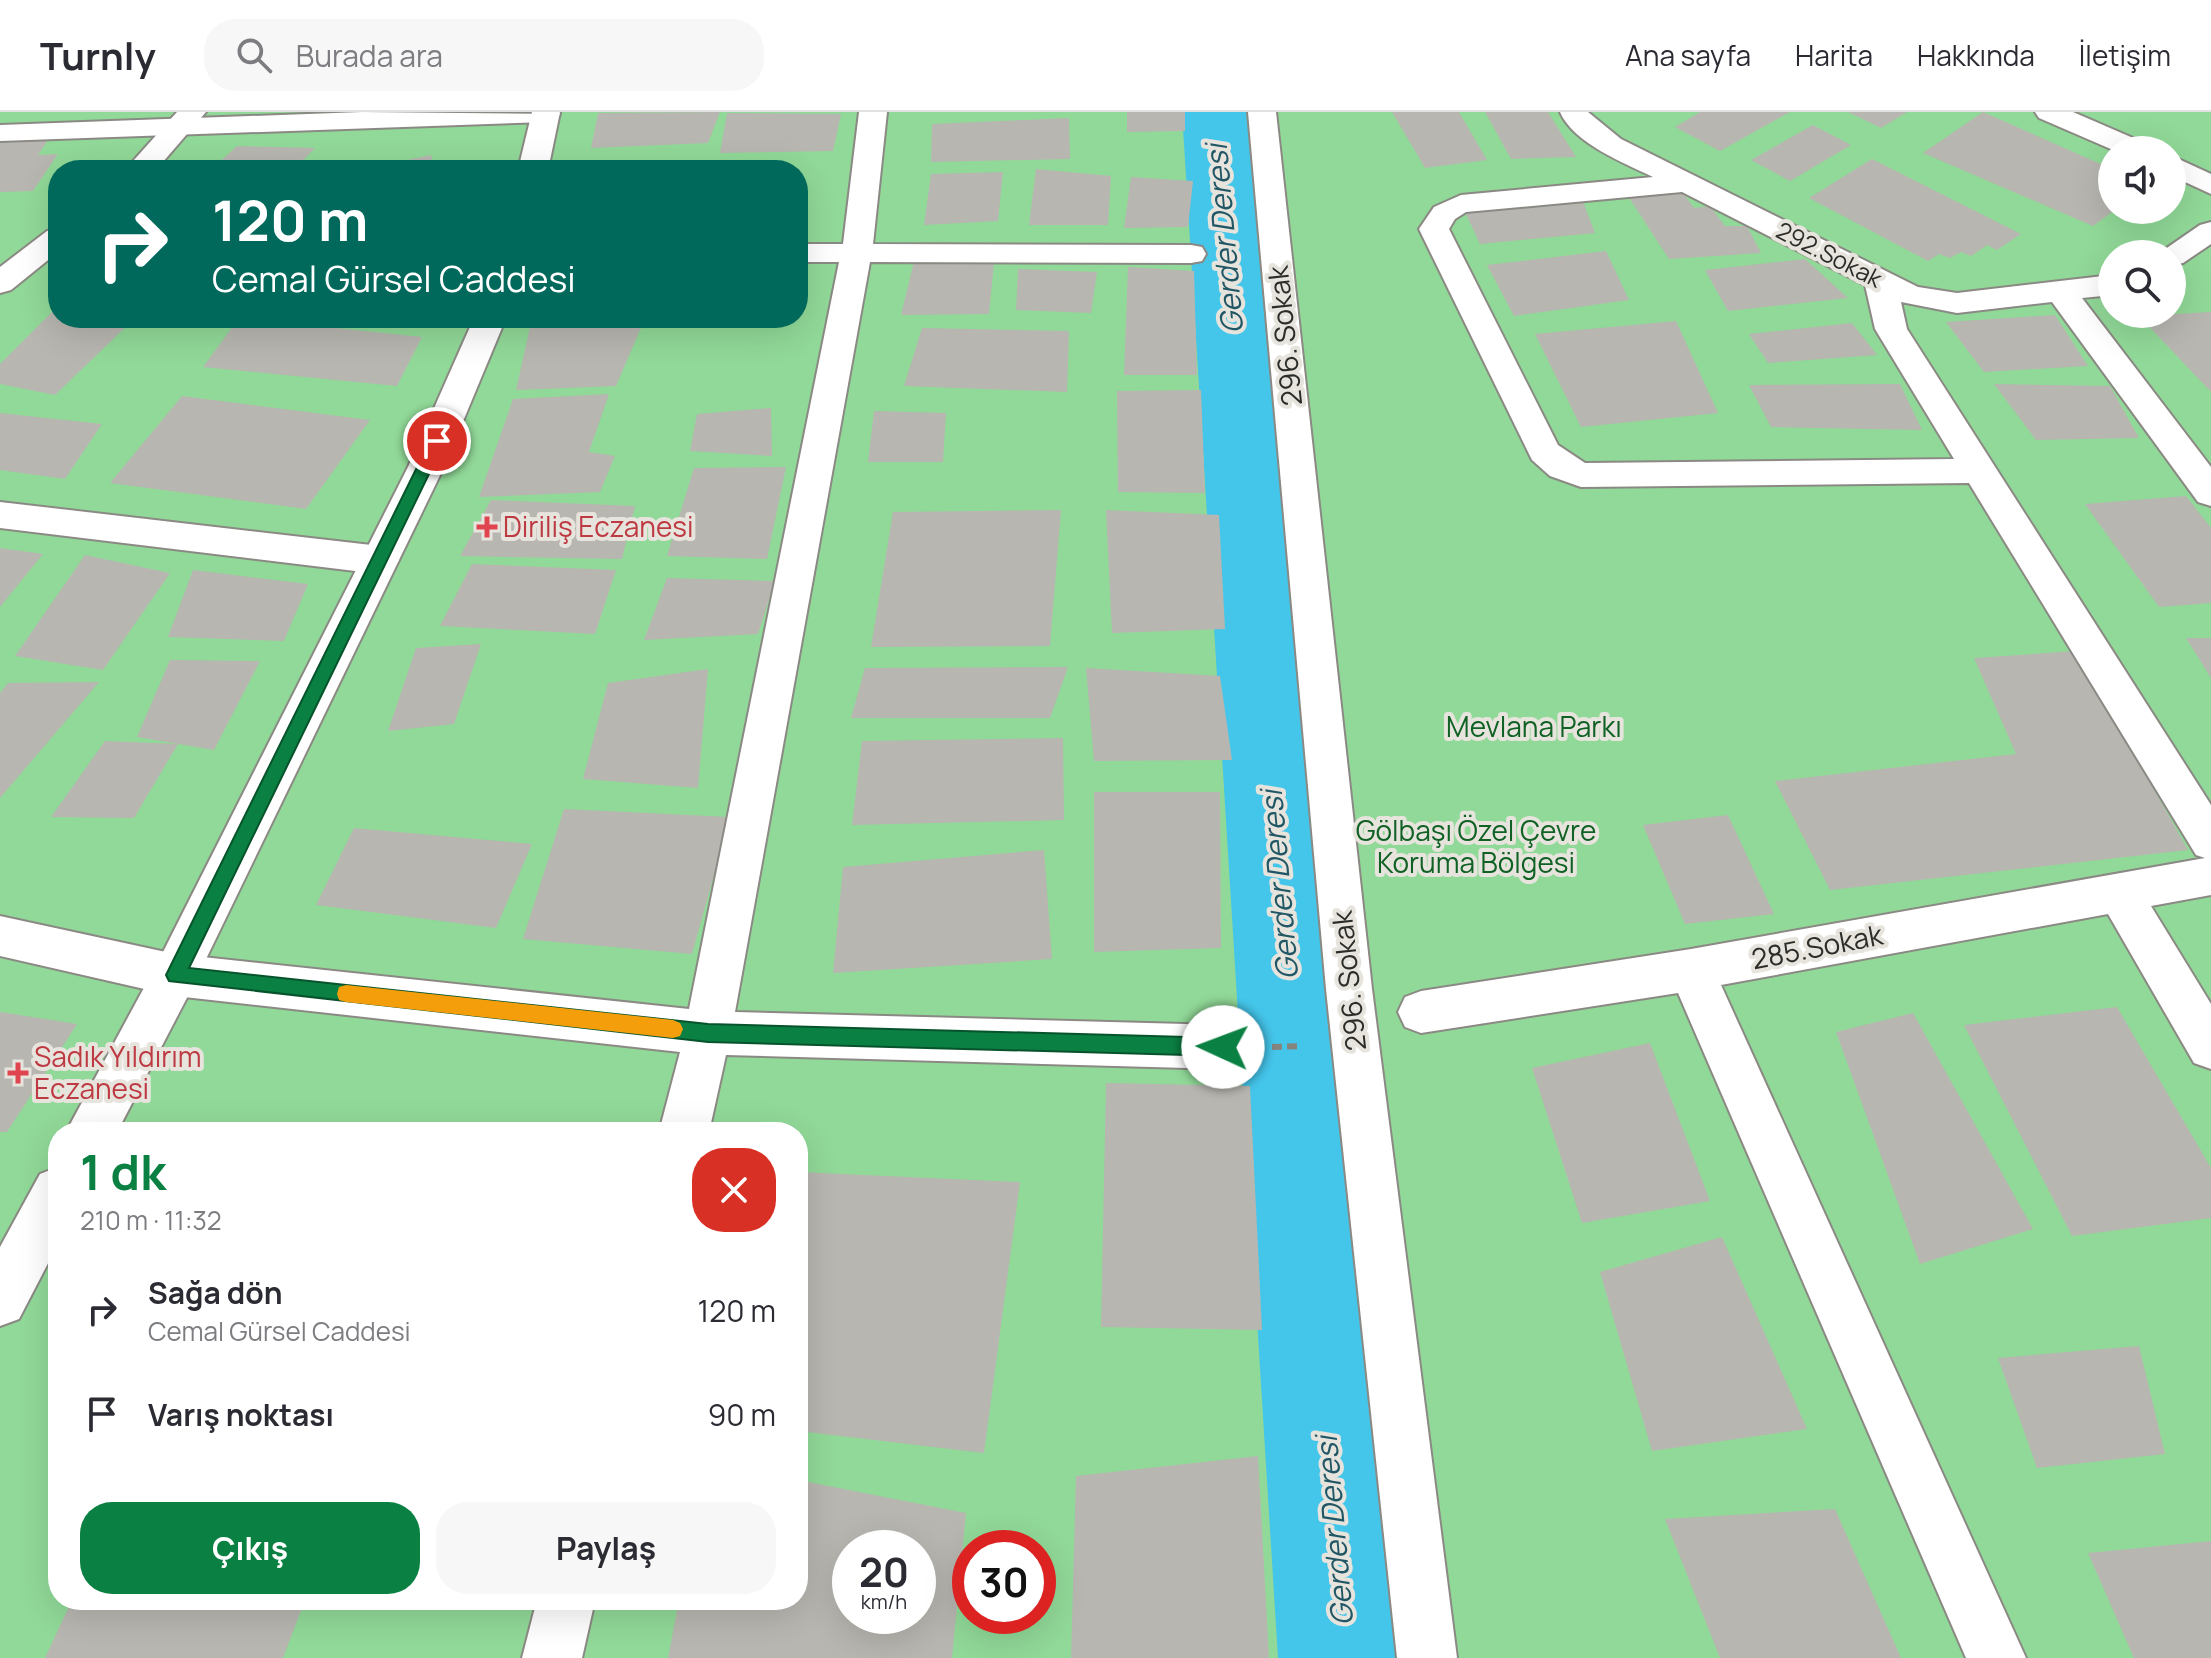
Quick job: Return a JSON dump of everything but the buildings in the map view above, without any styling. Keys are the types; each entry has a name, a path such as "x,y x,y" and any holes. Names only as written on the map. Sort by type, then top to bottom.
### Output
{"street":[{"path":"686,1122 708,1033 856,254 873,112"},
{"name":"296. Sokak","path":"1262,112 1349,989 1427,1658"},
{"name":"292.Sokak","path":"1574,112 1577,119 1611,145 1910,295 1957,303 2098,287"},
{"path":"2049,112 2105,136"},
{"path":"0,133 188,119 546,113 535,160"},
{"path":"149,160 188,119"},
{"path":"2186,172 2211,185"},
{"path":"1687,183 1461,204 1449,209 1439,219 1434,229 1544,452 1562,467 1581,475 1980,471"},
{"path":"2186,247 2211,231"},
{"path":"0,283 48,245"},
{"path":"808,253 1191,254"},
{"path":"1880,281 1891,329 2211,842"},
{"path":"2060,291 2211,493"},
{"path":"96,1122 175,975 426,467 486,328"},
{"path":"0,515 380,560"},
{"name":"285.Sokak","path":"1421,1012 1691,970 2211,876"},
{"path":"2118,891 2211,1047"},
{"path":"0,936 175,975 708,1033 1243,1047"},
{"path":"1691,970 1996,1658"},
{"path":"0,1300 48,1211"},
{"path":"552,1658 564,1610"}],"path":[{"path":"1243,1047 1317,1046"}],"green space":[{"name":"Gölbaşı Özel Çevre Koruma Bölgesi","path":"0,112 2211,112 2211,1658 0,1658"}],"waterway":[{"name":"Gerder Deresi","path":"1214,112 1346,1658"}],"slow traffic":[{"path":"346,994 673,1029"}],"place":[{"name":"Diriliş Eczanesi","path":"487,527"},
{"name":"Sadık Yıldırım Eczanesi","path":"18,1073"}],"route":[{"path":"437,441 175,975 708,1033 1223,1047"}],"park label":[{"name":"Mevlana Parkı","path":"1534,727"}]}
